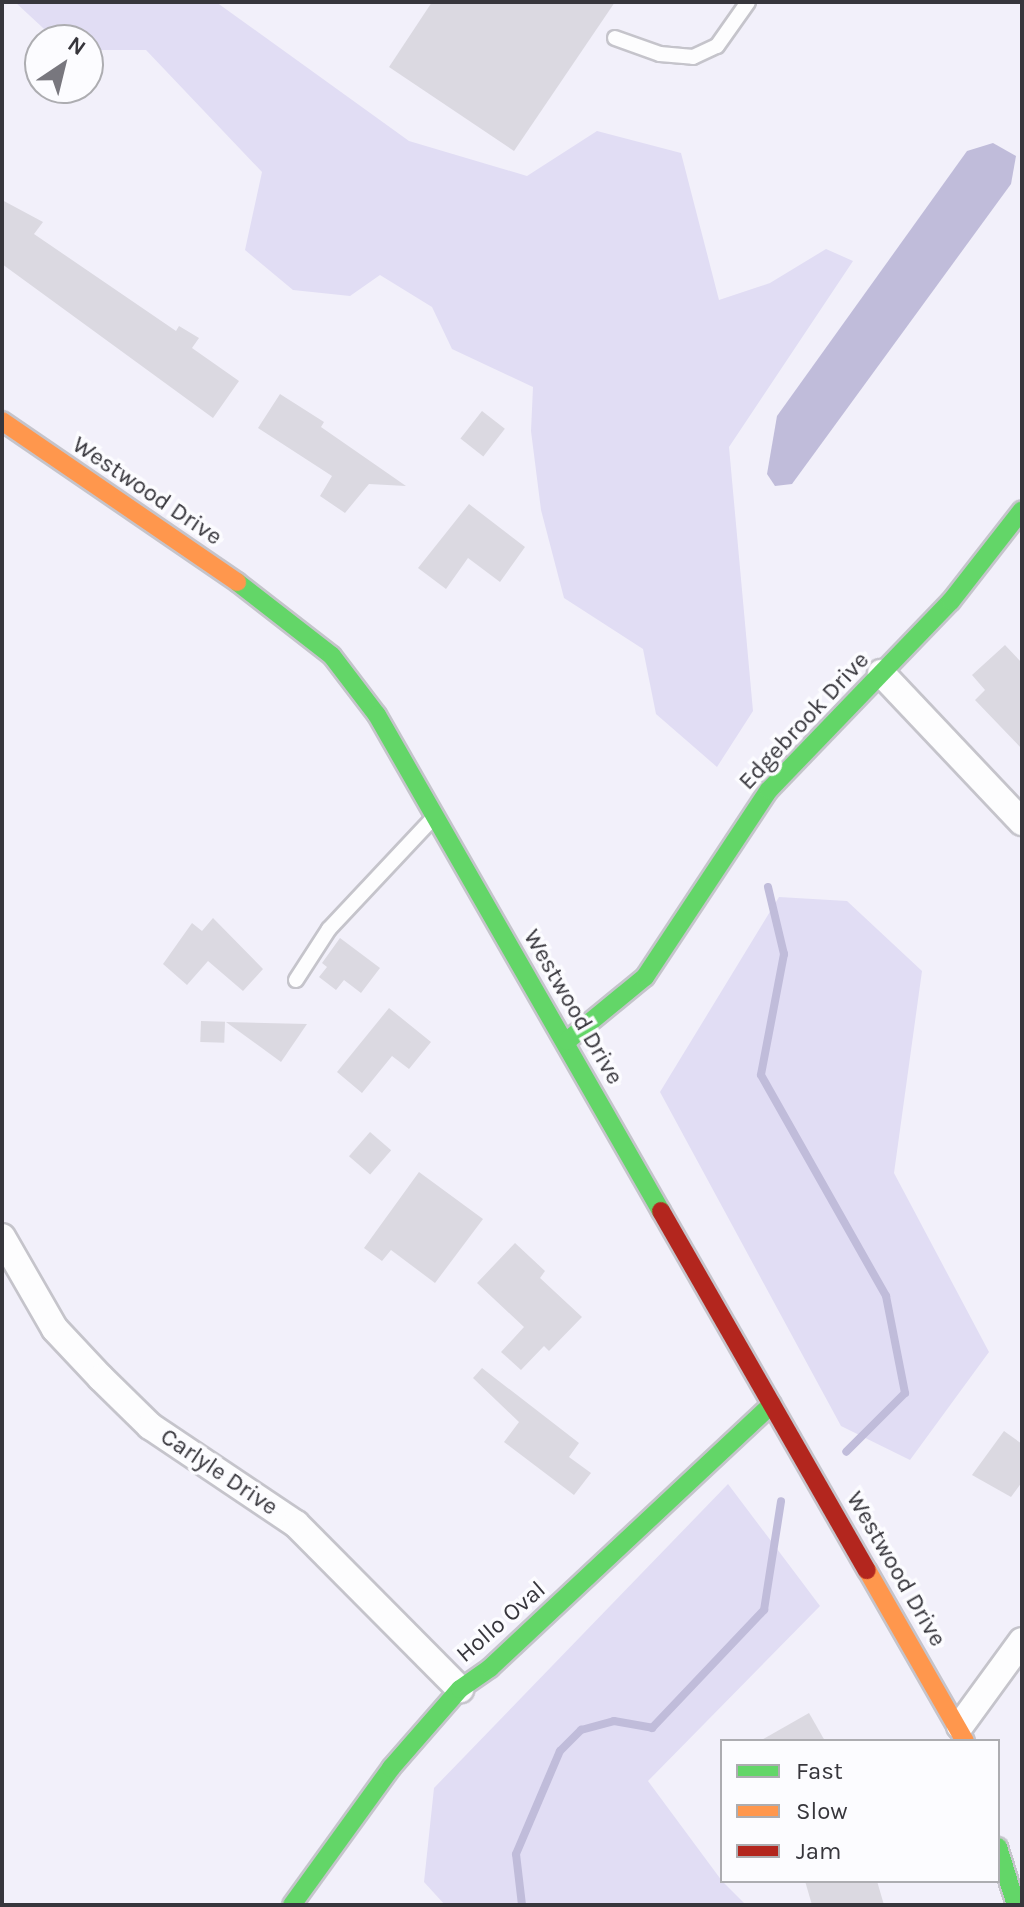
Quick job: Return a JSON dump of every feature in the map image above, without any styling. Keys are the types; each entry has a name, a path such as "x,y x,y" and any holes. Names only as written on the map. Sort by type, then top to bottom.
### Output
{"street":[{"name":"Westwood Drive","path":"2,421 255,594 332,656 377,715 567,1041 962,1734"},
{"name":"Edgebrook Drive","path":"567,1041 645,977 769,790 951,601 1022,510"},
{"path":"881,673 1022,822"},
{"name":"Carlyle Drive","path":"2,1237 55,1329 101,1378 150,1426 296,1524 460,1689"},
{"name":"Hollo Oval","path":"292,1905 391,1768 460,1689 490,1668 772,1404"},
{"path":"962,1734 1022,1641"},
{"path":"1000,1853 1016,1905"}],"lane":[{"path":"615,38 660,54 693,57 717,46 748,2"},
{"path":"296,980 329,929 435,816"}],"shaded area":[{"path":"15,2 216,2 409,141 527,176 597,131 681,153 719,300 770,283 826,249 853,261 729,447 753,711 717,767 656,714 643,649 564,598 541,510 531,431 533,387 452,349 432,307 380,275 350,296 293,290 245,250 262,172 146,50 104,50 104,24 39,24"},
{"path":"993,143 1016,156 1011,184 792,484 775,486 767,474 777,416 967,151"},
{"path":"779,897 847,901 922,971 894,1173 989,1352 910,1460 841,1426 660,1092"},
{"path":"728,1484 820,1606 648,1781 720,1878 720,1883 724,1883 746,1905 445,1905 424,1882 434,1788"}],"building":[{"path":"432,2 615,2 514,151 389,67"},
{"path":"2,200 43,222 34,234 176,331 179,326 199,338 192,348 239,381 213,418 2,264"},
{"path":"280,394 324,422 321,427 406,486 369,484 345,513 320,496 332,476 258,428"},
{"path":"482,411 505,429 483,456 460,439"},
{"path":"469,504 525,547 500,582 468,558 446,589 418,568"},
{"path":"1005,645 1022,663 1022,749 975,700 985,690 972,675"},
{"path":"213,918 263,969 243,991 208,961 187,985 163,964 192,923 202,931"},
{"path":"340,938 380,968 361,993 344,980 336,990 319,977 327,967 322,963"},
{"path":"389,1008 431,1042 409,1069 392,1056 362,1093 337,1072"},
{"path":"201,1021 225,1022 224,1043 200,1042"},
{"path":"226,1022 307,1024 281,1062"},
{"path":"370,1132 391,1150 370,1175 349,1156"},
{"path":"419,1172 483,1219 435,1283 391,1250 382,1261 364,1248"},
{"path":"515,1243 545,1271 540,1278 582,1317 549,1351 544,1346 521,1370 501,1352 524,1327 477,1283"},
{"path":"482,1368 579,1443 569,1457 591,1473 574,1495 504,1442 519,1422 473,1378"},
{"path":"1004,1431 1022,1444 1022,1482 1011,1497 972,1475"},
{"path":"809,1713 824,1739 764,1739"},
{"path":"806,1883 878,1883 884,1905 812,1905"}],"waterway":[{"path":"768,887 784,954 761,1075 886,1296 905,1393 846,1452"},
{"path":"522,1905 516,1854 560,1751 581,1730 614,1721 652,1728 764,1610 781,1501"}],"traffic: fast":[{"path":"567,1041 645,977 769,790 951,601 1022,510"},
{"path":"237,582 332,656 377,715 661,1211"},
{"path":"292,1905 391,1768 460,1689 490,1668 772,1404"},
{"path":"1000,1853 1016,1905"}],"traffic: slow":[{"path":"2,421 237,582"},
{"path":"867,1570 964,1739"}],"traffic: jam":[{"path":"661,1211 867,1570"}]}
